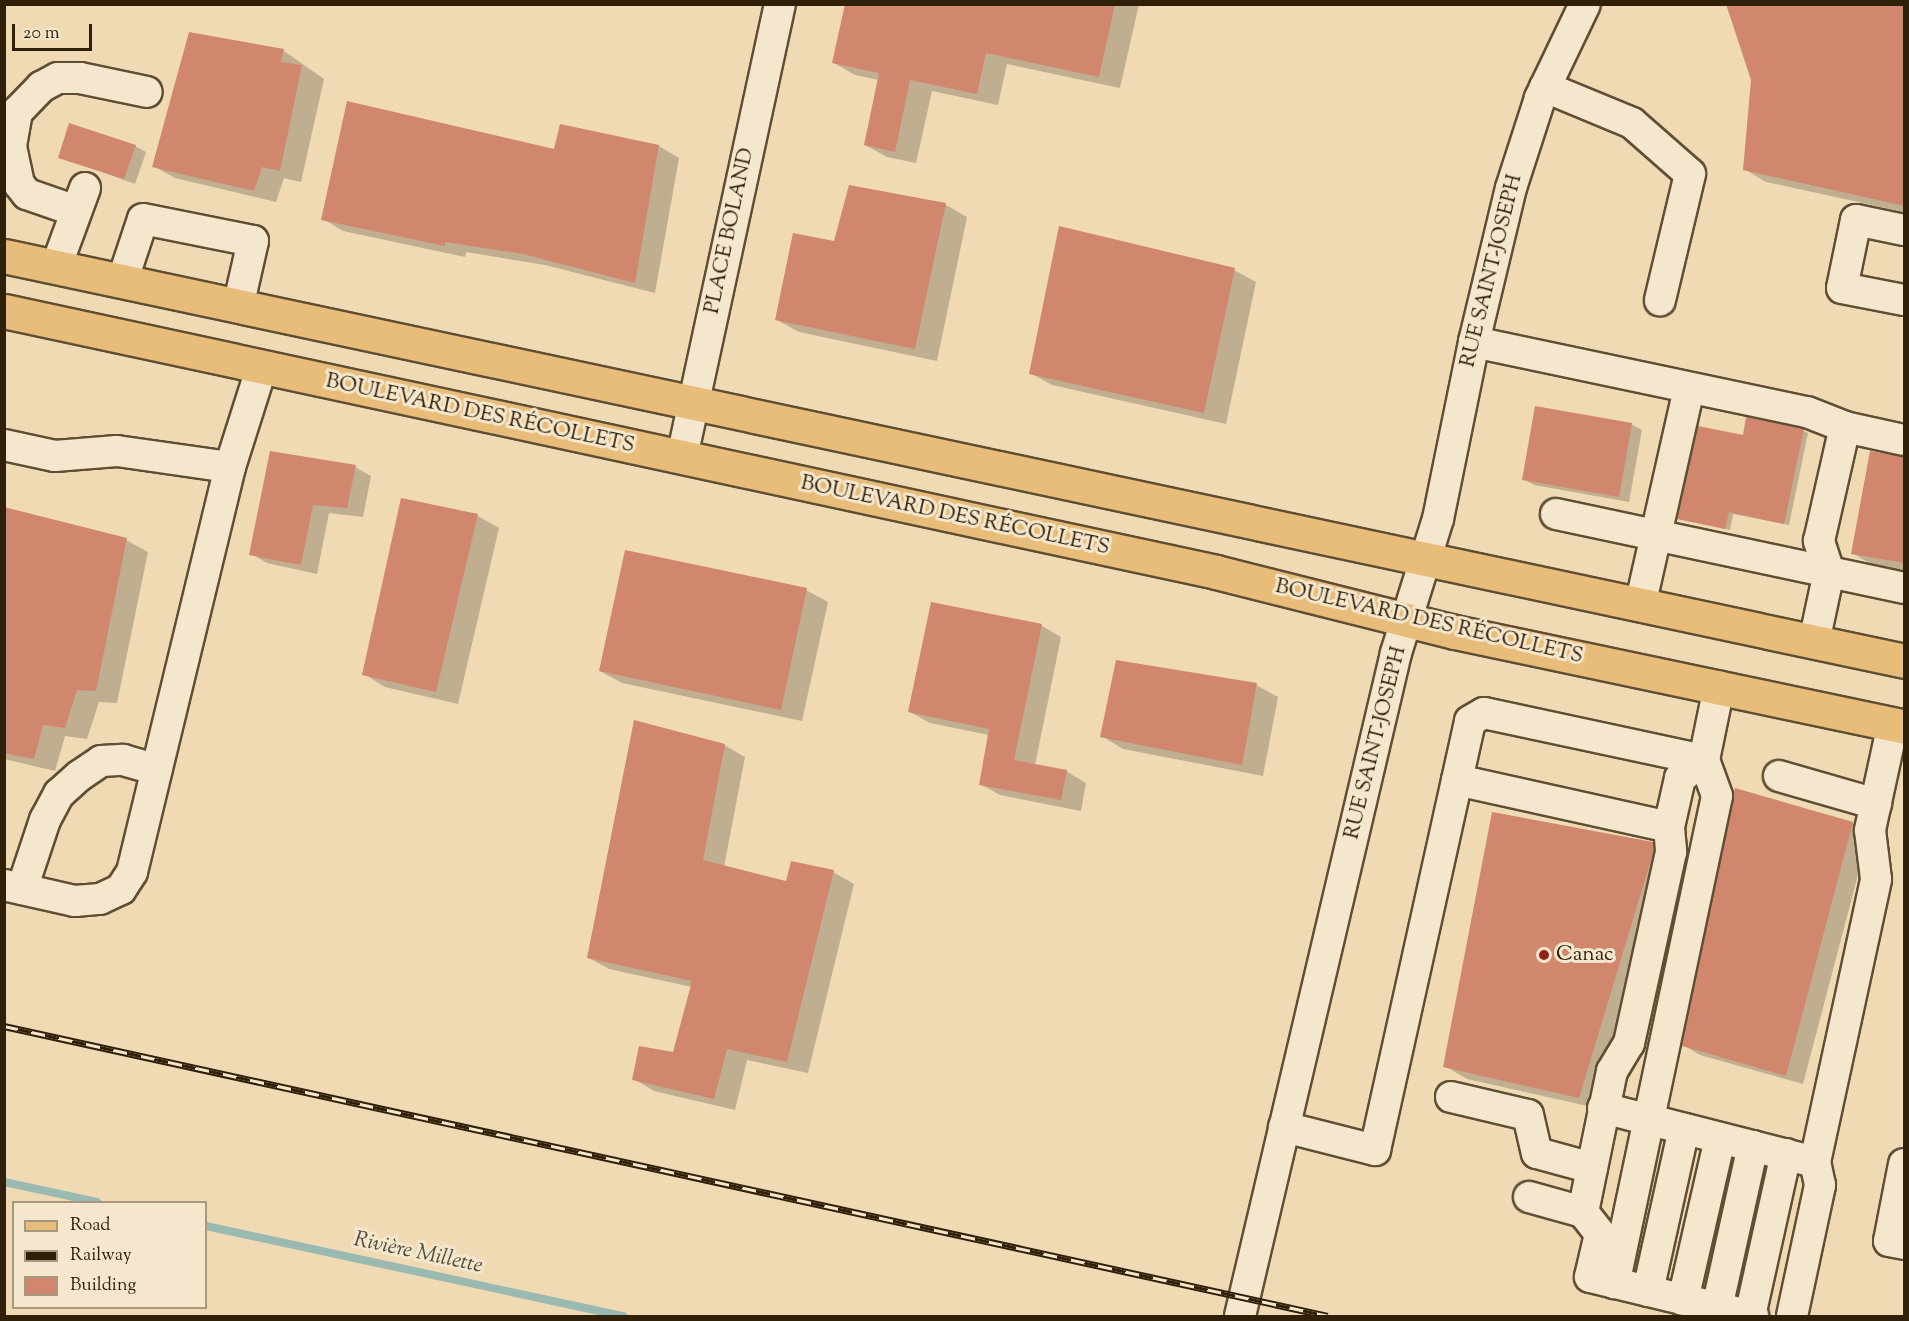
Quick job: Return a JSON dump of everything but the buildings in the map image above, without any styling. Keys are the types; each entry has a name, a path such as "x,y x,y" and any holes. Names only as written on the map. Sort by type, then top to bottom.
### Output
{"main road":[{"path":"10,251 56,267 122,282 1905,661"},
{"name":"BOULEVARD DES RÉCOLLETS","path":"4,311 1216,572 1408,619 1899,726"}],"street":[{"name":"PLACE BOLAND","path":"682,457 780,4"},
{"name":"RUE SAINT-JOSEPH","path":"1240,1317 1394,664 1426,560 1474,342 1517,167 1545,87 1585,4"},
{"path":"56,267 80,200 27,194 19,184 11,146 17,112 41,87 64,78 147,92"},
{"path":"1545,87 1632,123 1690,174 1660,300"},
{"path":"122,282 143,219 253,241 238,307"},
{"path":"1905,230 1856,220 1842,288 1905,300"},
{"path":"1474,342 1808,412 1845,427 1905,440"},
{"path":"157,770 123,760 101,761 79,776 59,794 13,887 75,901 100,899 121,889 132,872 157,770 230,467 262,366"},
{"path":"1640,606 1689,388"},
{"path":"1814,642 1829,572 1820,541 1845,427"},
{"path":"4,445 55,456 83,457 117,451 230,467"},
{"path":"1556,514 1905,588"},
{"path":"1614,1283 1717,796 1704,760 1719,687"},
{"path":"1284,1127 1375,1150 1470,721 1485,713 1704,760"},
{"path":"1792,1317 1820,1185 1815,1162 1876,879 1869,830 1899,726"},
{"path":"1583,1212 1612,1071 1629,1043 1671,852 1669,827 1680,778 1704,760"},
{"path":"1779,776 1876,804"},
{"path":"1457,780 1669,827"},
{"path":"1656,921 1689,929"},
{"path":"1451,1097 1528,1115 1537,1153 1592,1168"},
{"path":"1603,1108 1815,1162"},
{"path":"1648,1291 1684,1129"},
{"path":"1683,1300 1720,1138"},
{"path":"1717,1308 1753,1146"},
{"path":"1529,1197 1583,1212 1600,1234 1590,1277 1752,1316 1786,1154"},
{"path":"1905,1164 1889,1241 1905,1244"}],"waterway":[{"name":"Rivière Millette","path":"4,1182 92,1201"},
{"name":"Rivière Millette","path":"207,1226 623,1316"}],"railway":[{"path":"4,1026 1328,1316"}],"place":[{"name":"Canac","path":"1544,955"}]}
